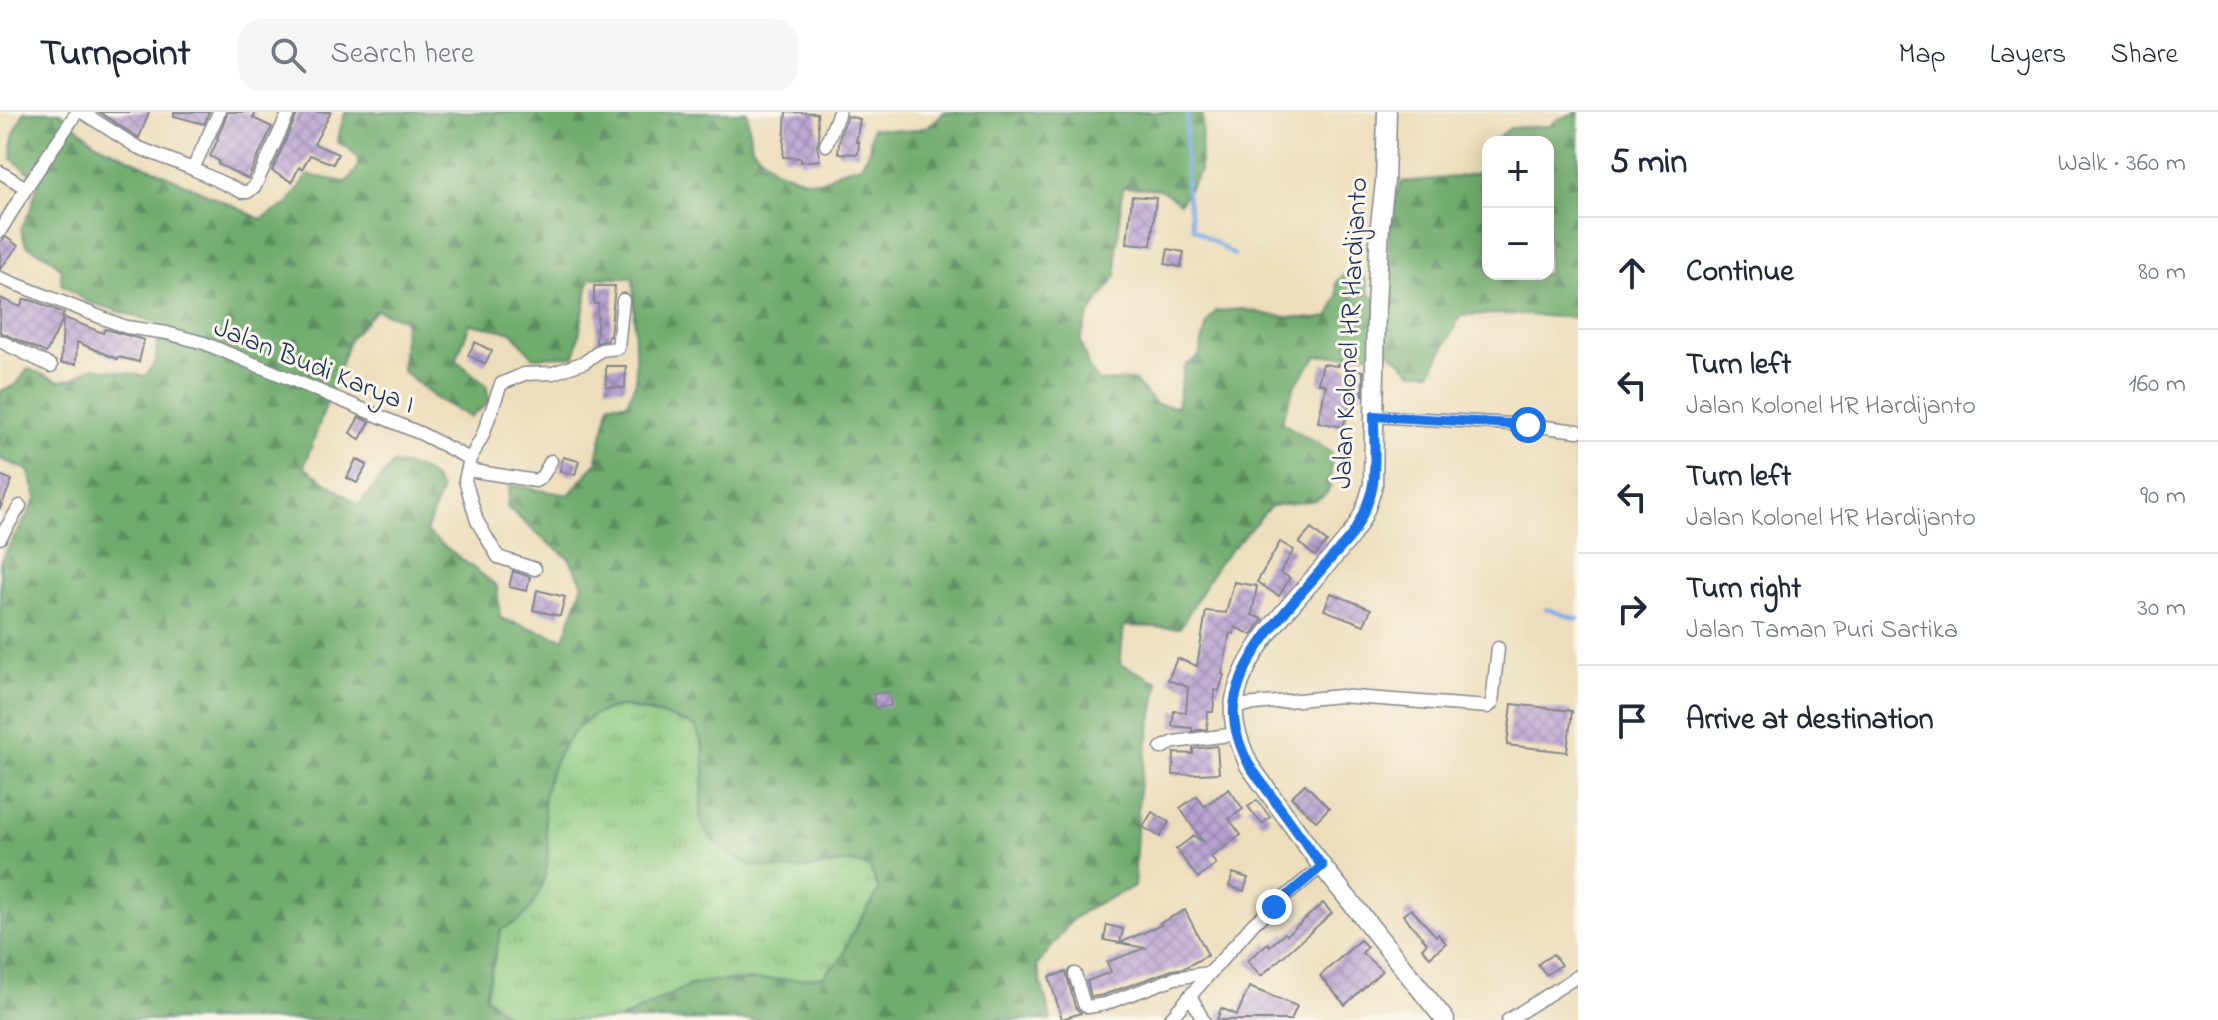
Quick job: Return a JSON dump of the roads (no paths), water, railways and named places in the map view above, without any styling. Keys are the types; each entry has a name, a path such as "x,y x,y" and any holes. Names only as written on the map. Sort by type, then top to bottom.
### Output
{"main road":[{"name":"Jalan Kolonel HR Hardijanto","path":"1387,112 1376,308 1373,484 1353,533 1288,608 1259,648 1242,677 1234,706 1237,734 1249,765 1322,866 1445,1020"}],"street":[{"path":"0,231 26,188 80,112 137,147 242,192 252,190 289,112"},
{"path":"193,169 219,112"},
{"path":"826,145 839,112"},
{"path":"0,172 26,188"},
{"name":"Jalan Budi Karya I","path":"0,278 126,327 204,343 422,434 469,464 536,481 551,461"},
{"path":"535,569 498,557 477,521 465,480 469,464 501,384 524,374 553,373 585,362 601,350 618,348 623,300"},
{"path":"0,341 51,366"},
{"path":"1374,416 1578,431"},
{"path":"0,538 20,506"},
{"path":"1234,706 1340,696 1488,707 1492,703 1498,648"},
{"path":"1161,748 1174,742 1237,734"},
{"path":"1169,1020 1254,923 1322,866"},
{"path":"1075,974 1084,1004 1088,1007 1105,1004 1175,978 1208,973"},
{"path":"1508,1020 1578,976"},
{"path":"1190,995 1203,1020"}],"waterway":[{"path":"1188,112 1185,170 1193,228 1234,255"},
{"path":"1546,609 1578,619"}]}
